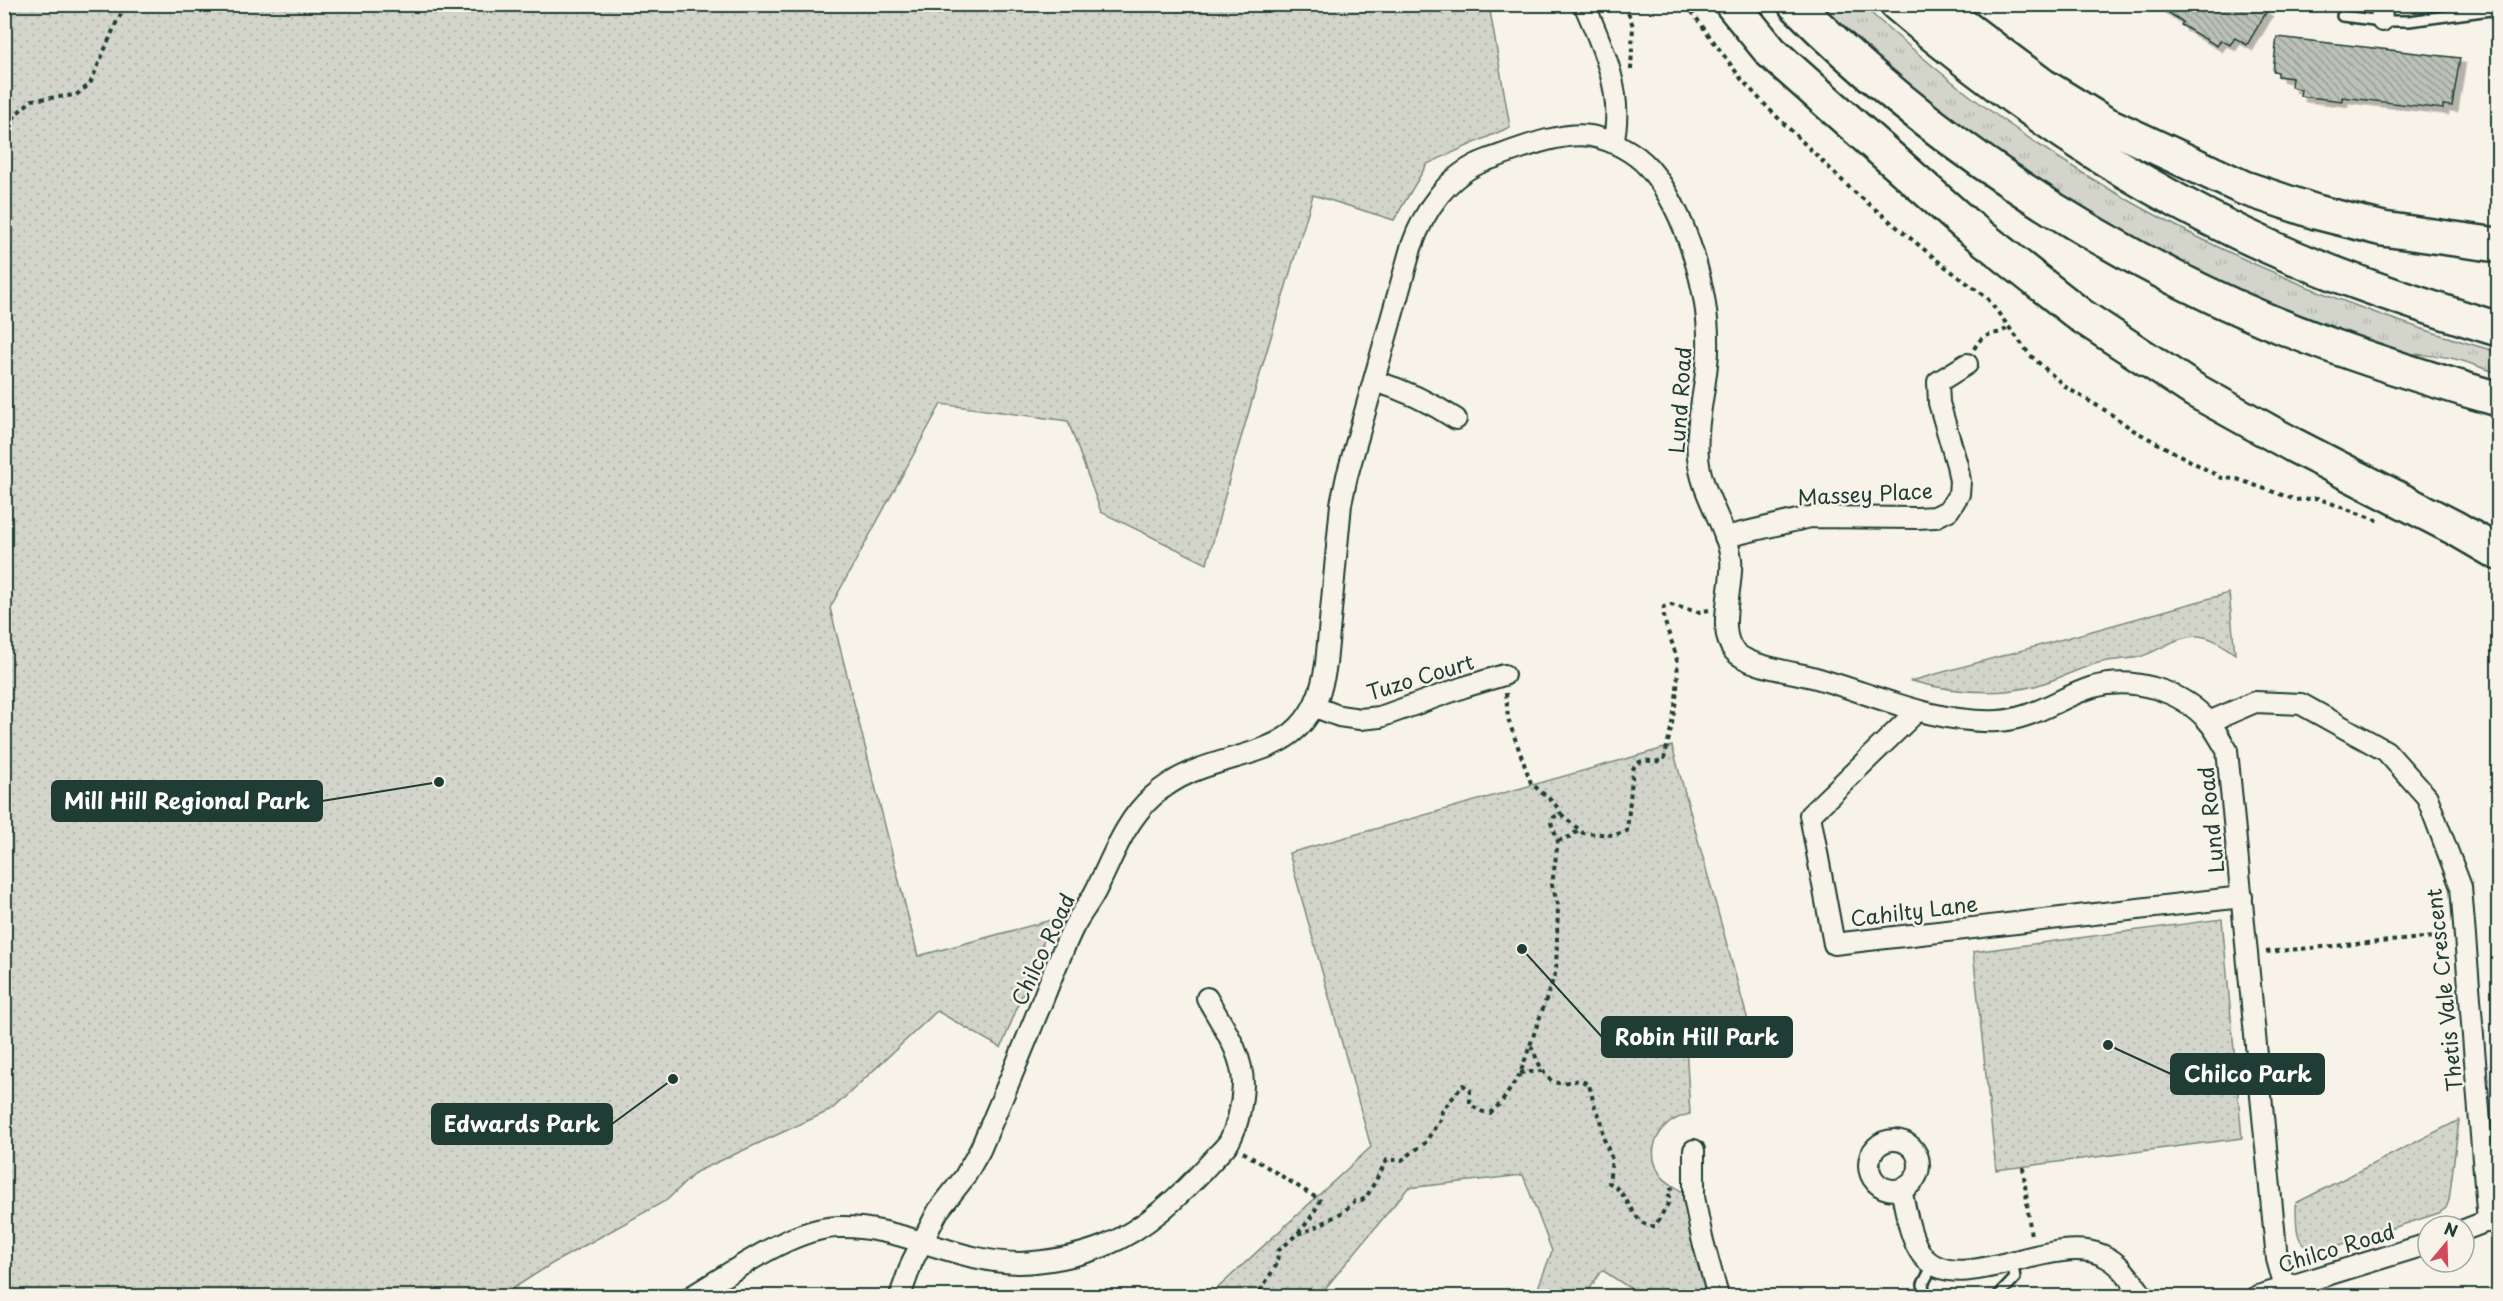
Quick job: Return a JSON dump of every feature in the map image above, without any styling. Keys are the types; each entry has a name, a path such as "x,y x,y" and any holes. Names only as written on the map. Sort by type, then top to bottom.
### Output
{"highway":[{"path":"1732,4 1771,52 1965,224 2080,315 2193,390 2499,553"},
{"path":"1795,4 1870,74 1944,133 2016,185 2091,232 2180,280 2261,318 2341,350 2428,379 2499,399"},
{"path":"1897,4 1951,51 2021,105 2099,156 2204,215 2272,248 2340,277 2415,304 2499,329"},
{"path":"1934,4 2042,85 2104,123 2244,188 2316,212 2383,229 2499,245"},
{"path":"2455,528 2499,545"}],"street":[{"path":"1584,4 1604,49 1614,93 1617,128 1613,142"},
{"name":"Lund Road","path":"1315,707 1323,687 1341,504 1347,476 1417,231 1425,213 1448,185 1476,164 1566,137 1589,136 1613,142 1647,166 1666,192 1682,224 1703,297 1708,349 1698,456 1703,483 1731,557 1732,577 1727,612 1728,638 1737,654 1753,662 1836,684 1917,711 1999,721 2033,715 2091,688 2121,683 2154,687 2185,701 2209,722 2227,750 2277,1259 2285,1288"},
{"name":"Massey Place","path":"1725,537 1810,517 1917,518 1935,517 1949,510 1959,494 1960,481 1939,403 1938,382 1967,364"},
{"path":"1374,381 1428,401 1456,419"},
{"name":"Tuzo Court","path":"1315,707 1340,716 1360,719 1380,717 1504,675"},
{"name":"Thetis Vale Crescent","path":"2209,722 2255,702 2301,704 2386,751 2427,798 2461,887 2493,1219"},
{"name":"Chilco Road","path":"900,1296 921,1242 938,1211 964,1178 980,1150 1073,928 1095,892 1118,843 1136,815 1169,783 1195,769 1279,743 1300,727 1315,707"},
{"name":"Cahilty Lane","path":"1917,711 1810,815 1834,944 2241,897"},
{"path":"692,1296 776,1247 806,1233 837,1227 876,1229 981,1259 1020,1263 1062,1258 1104,1246 1147,1222 1198,1177 1228,1143 1240,1113 1243,1083 1236,1049 1207,998"},
{"path":"1694,1150 1694,1197 1702,1238 1718,1296"},
{"path":"1901,1190 1915,1242 1923,1256 1948,1271 1968,1271 2033,1255 2082,1249 2102,1255 2122,1267 2143,1296"},
{"path":"2476,1225 2493,1219"},
{"name":"Chilco Road","path":"2258,1296 2416,1248"}],"lane":[{"path":"2342,16 2382,13 2409,21 2499,9"},
{"path":"1998,1296 2015,1278 2012,1260"},
{"path":"1925,1296 1923,1284 1933,1264"}],"path":[{"path":"4,135 16,114 32,100 76,95 90,84 117,21 127,4"},
{"path":"1614,93 1628,82 1630,73 1634,26 1625,4"},
{"path":"1967,364 1982,337 1987,334 2002,333 2009,327"},
{"path":"1298,1234 1314,1228 1343,1212 1355,1201 1367,1196 1387,1160 1402,1160 1425,1143 1441,1118 1442,1111 1463,1085 1470,1090 1470,1103 1476,1110 1490,1113 1506,1097 1520,1074 1556,970 1558,905 1552,885 1558,841 1551,823 1554,817 1561,814 1566,815 1578,830 1599,835 1627,831 1630,792 1636,763 1641,760 1664,760 1675,704 1677,662 1664,616 1664,607 1671,605 1698,612 1711,609 1727,612"},
{"path":"1504,675 1508,719 1531,783 1555,804 1561,814"},
{"path":"1558,841 1572,836 1578,830"},
{"path":"2247,953 2465,934"},
{"path":"1531,1045 1543,1071 1549,1078 1560,1084 1577,1080 1589,1086 1601,1119 1604,1139 1610,1149 1612,1159 1609,1182 1617,1186 1638,1220 1650,1227 1655,1226 1669,1202 1669,1190 1676,1186"},
{"path":"1520,1074 1543,1071"},
{"path":"1237,1148 1320,1200 1313,1217 1278,1251 1277,1264 1257,1296"},
{"path":"2023,1167 2033,1255"}],"green space":[{"path":"5,4 1489,5 1510,127 1427,164 1394,220 1313,195 1233,465 1207,564 1101,512 1068,421 941,404 830,608 918,956 1055,919 1047,933 1001,1048 937,1011 831,1110 696,1172 667,1200 553,1263 501,1296 5,1296"},
{"path":"1819,5 1862,5 1959,87 2033,141 2159,217 2291,280 2428,331 2498,352 2498,373 2451,358 2403,353 2388,349 2309,320 2232,287 2157,250 2085,208 2015,163 1947,114"},
{"path":"2229,593 2235,654 2209,638 2191,636 2139,657 2098,663 2046,683 2022,689 1974,692 1911,681"},
{"path":"1672,746 1758,1057 1686,1045 1690,1114 1671,1122 1658,1136 1655,1145 1655,1164 1660,1174 1685,1195 1688,1220 1708,1292 1701,1296 1642,1296 1602,1270 1585,1296 1535,1296 1552,1251 1523,1175 1408,1188 1319,1296 1209,1296 1371,1147 1289,853"},
{"path":"2222,919 2242,1138 1996,1170 1973,952"},
{"path":"2459,1120 2449,1200 2446,1208 2439,1213 2416,1214 2416,1220 2321,1251 2312,1249 2301,1240 2297,1227 2296,1203"}],"building":[{"path":"2155,4 2255,4 2267,11 2247,45 2235,38 2230,45 2221,40 2217,46 2181,25 2183,22"},
{"path":"2277,37 2460,58 2452,106 2443,105 2443,109 2342,97 2342,101 2300,96 2301,89 2291,87 2292,78 2278,76 2278,72 2273,71"}],"place":[{"name":"Mill Hill Regional Park","path":"439,782"},
{"name":"Robin Hill Park","path":"1522,949"},
{"name":"Chilco Park","path":"2108,1045"},
{"name":"Edwards Park","path":"673,1079"}]}
